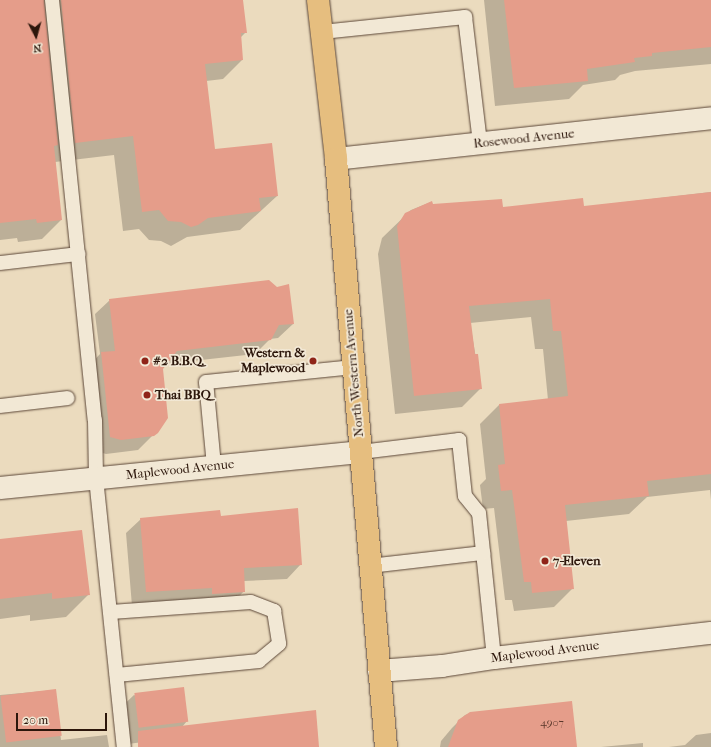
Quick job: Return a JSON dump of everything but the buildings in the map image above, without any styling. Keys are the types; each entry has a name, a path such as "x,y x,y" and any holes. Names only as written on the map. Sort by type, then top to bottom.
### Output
{"main road":[{"name":"North Western Avenue","path":"318,0 336,159 386,747"}],"street":[{"name":"Rosewood Avenue","path":"336,159 711,118"},
{"name":"Maplewood Avenue","path":"0,488 361,452"},
{"name":"Maplewood Avenue","path":"379,671 442,666 494,658 711,633"}],"lane":[{"path":"52,0 95,420 96,478 124,747"},
{"path":"322,32 466,17 480,143"},
{"path":"0,263 78,254"},
{"path":"214,466 206,382 354,367"},
{"path":"0,406 68,398"},
{"path":"361,452 459,440 465,496 478,513 494,658"},
{"path":"370,566 483,553"},
{"path":"110,612 251,602 274,611 278,644 259,660 117,675"}],"place":[{"name":"#2 B.B.Q.","path":"145,361"},
{"name":"Western & Maplewood","path":"313,361"},
{"name":"Thai BBQ","path":"147,395"},
{"name":"7-Eleven","path":"545,561"}]}
